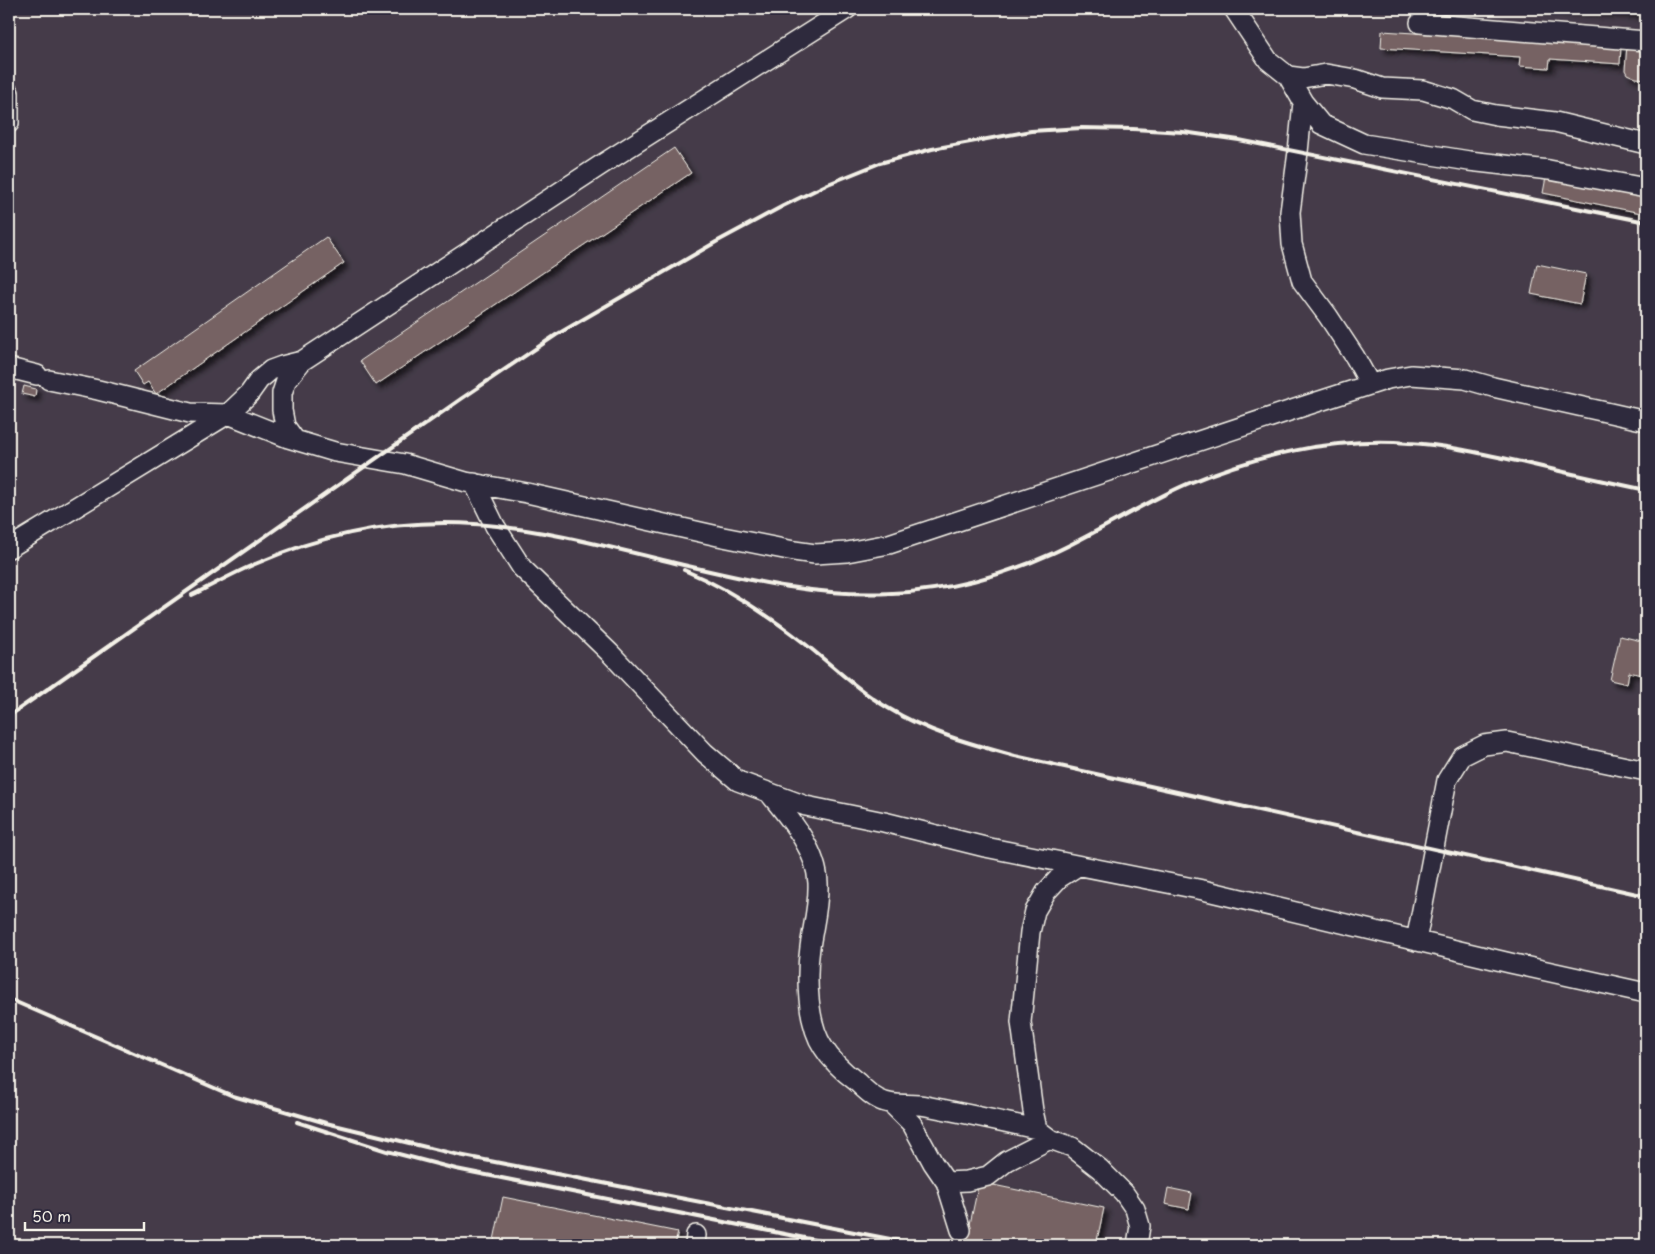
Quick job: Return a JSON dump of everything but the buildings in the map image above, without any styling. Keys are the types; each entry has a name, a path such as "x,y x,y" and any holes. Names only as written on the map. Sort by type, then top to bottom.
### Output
{"street":[{"path":"295,440 285,426 282,410 282,393 286,381 302,361 601,165 847,9"},
{"path":"1234,9 1268,60 1288,76 1303,102 1321,124 1364,144 1469,161 1549,170 1646,188"},
{"path":"1420,23 1646,41"},
{"path":"1288,76 1303,78 1326,74 1355,79 1382,88 1423,90 1453,99 1472,110 1496,115 1555,122 1646,144"},
{"path":"9,93 9,123"},
{"path":"1303,102 1290,212 1292,244 1302,281 1328,316 1370,384"},
{"path":"9,548 228,414 249,394 259,380 271,370 302,361"},
{"path":"9,368 43,378 190,413 228,414 295,440 335,452 405,464 474,483 718,536 815,554 848,552 889,544 1013,501 1102,474 1388,378 1411,375 1465,379 1646,422"},
{"path":"474,483 495,526 522,568 610,653 704,752 738,781 769,794 806,806 884,822 985,847 1203,890 1646,993"},
{"path":"1416,941 1447,780 1462,756 1484,745 1507,742 1646,771"},
{"path":"769,794 786,815 811,854 818,882 808,976 810,1012 822,1046 856,1082 877,1098 892,1104 912,1124 933,1163 946,1182 957,1212 961,1230"},
{"path":"1044,1134 1032,1111 1021,1022 1030,932 1035,911 1046,892 1059,878 1078,866"},
{"path":"892,1104 904,1103 924,1106 1044,1134 1072,1147 1100,1169 1124,1193 1135,1209 1140,1226 1137,1245"},
{"path":"946,1182 967,1181 988,1176 1044,1134"}],"shaded area":[{"path":"9,9 1646,9 1646,1245 9,1245"}],"railway":[{"path":"9,716 461,399 556,335 716,242 783,206 828,184 880,163 932,149 1031,131 1082,128 1183,132 1239,140 1646,222"},
{"path":"192,595 234,573 304,545 374,529 444,523 503,527 561,536 729,575 809,590 864,594 912,592 953,586 1014,569 1070,545 1153,500 1213,474 1296,450 1352,443 1409,443 1451,448 1646,490"},
{"path":"684,570 731,593 761,612 804,643 877,701 934,731 1015,756 1646,896"},
{"path":"9,999 233,1096 326,1123 459,1155 921,1245"},
{"path":"297,1122 387,1151 456,1169 840,1245"}]}
